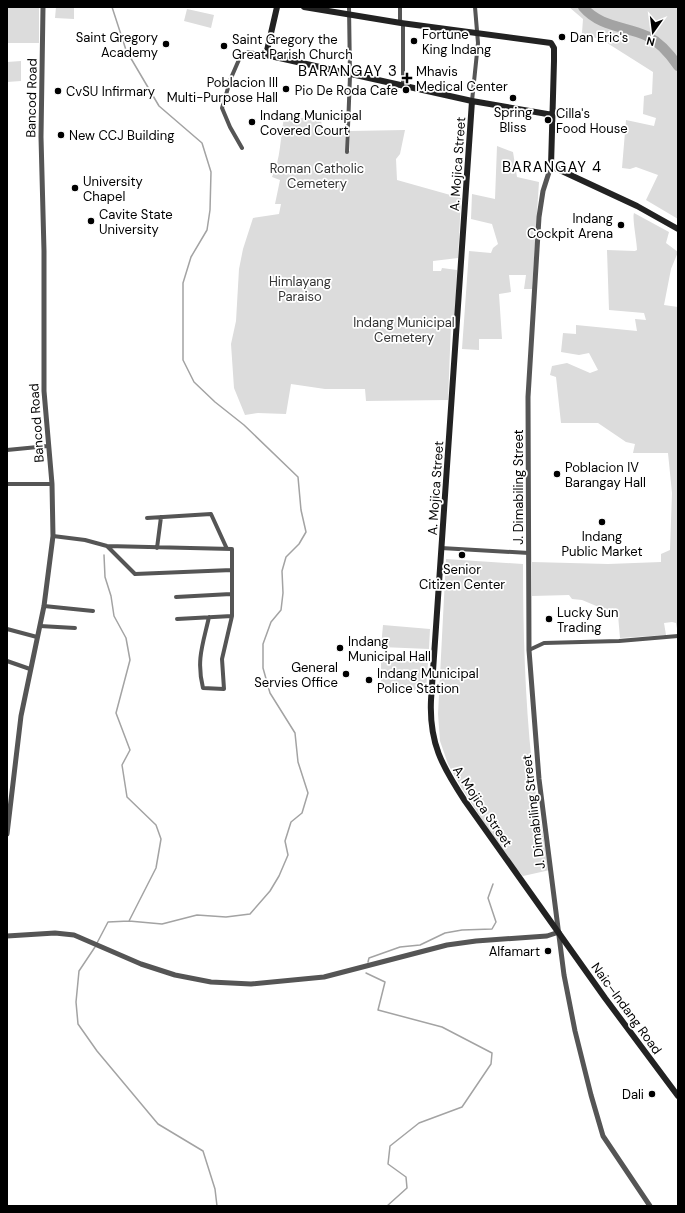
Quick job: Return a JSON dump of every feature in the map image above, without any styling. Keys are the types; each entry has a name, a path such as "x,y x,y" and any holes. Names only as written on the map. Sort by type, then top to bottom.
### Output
{"main road":[{"path":"277,7 266,55 403,84 472,101 553,115"},
{"path":"304,7 402,23 477,32"},
{"name":"J. Dimabiling Street","path":"477,32 551,43 554,50 551,166"},
{"name":"A. Mojica Street","path":"472,101 431,710 436,750 445,770 465,801 559,932"},
{"path":"551,166 598,187 678,229"},
{"name":"Naic–Indang Road","path":"559,932 678,1096"}],"street":[{"name":"Bancod Road","path":"7,834 10,788 21,716 44,606 53,536 52,484 44,391 44,251 41,129 43,7"},
{"path":"347,152 350,73 349,7"},
{"path":"400,7 402,23 403,84"},
{"name":"A. Mojica Street","path":"472,101 477,54 475,7"},
{"path":"242,148 223,114 224,103 241,55 248,52 266,55"},
{"name":"J. Dimabiling Street","path":"551,166 543,191 539,217 529,362 529,650 539,779 564,974 575,1031 603,1136 650,1206"},
{"path":"7,450 48,446"},
{"path":"7,484 52,484"},
{"path":"147,518 211,514 227,549"},
{"path":"157,548 161,517"},
{"path":"53,536 82,539 107,546 232,550 232,616 222,660 224,688 203,688 200,676 199,661 209,617"},
{"path":"107,546 135,574 232,570"},
{"path":"441,548 529,553"},
{"path":"176,597 231,594"},
{"path":"44,606 93,611"},
{"path":"176,619 232,616"},
{"path":"40,626 75,628"},
{"path":"7,629 37,637"},
{"path":"529,650 544,643 619,641 678,636"},
{"path":"7,661 30,669"},
{"path":"7,936 60,933 86,938 153,968 188,978 224,983 264,984 338,975 447,945 476,941 547,936 559,932"}],"green space":[{"path":"7,7 39,7 39,43 7,43"},
{"path":"56,7 74,7 74,19 55,18"},
{"path":"569,7 678,7 678,219 646,200 658,175 636,167 630,169 622,168 626,120 654,126 656,118 643,114 644,96 652,94 653,72 604,41 582,33 583,19"},
{"path":"187,9 214,15 211,28 184,21"},
{"path":"21,61 21,81 7,82 7,62"},
{"path":"284,118 321,118 322,129 345,129 345,152 350,151 350,131 405,130 400,154 396,159 397,180 461,198 458,258 433,261 433,271 441,271 442,268 457,270 455,324 451,325 448,400 366,401 365,389 325,389 291,384 286,414 258,413 245,415 234,388 231,344 236,321 239,269 243,249 253,218 279,214 281,204 275,204 280,180 272,177 279,156"},
{"path":"497,146 513,152 517,177 539,182 532,289 524,289 526,275 509,275 511,292 499,294 502,339 479,339 479,350 462,349 469,251 491,253 493,248 498,244 492,224 471,219 472,194 495,199"},
{"path":"634,213 669,232 666,243 678,252 671,269 664,305 678,307 678,634 676,623 672,622 664,623 666,635 620,638 618,615 582,600 572,599 569,595 532,596 532,562 608,564 661,562 661,554 670,550 672,493 668,453 633,453 635,444 626,442 598,423 561,423 556,377 550,375 552,366 567,363 590,373 598,370 589,353 579,355 561,352 563,333 576,334 576,325 637,331 635,319 646,320 644,313 609,310 607,250 637,250"},
{"path":"446,559 523,564 525,664 532,765 542,831 550,870 523,876 508,860 461,787 448,764 440,741 438,714"},
{"path":"383,625 430,629 429,649 381,647"},
{"path":"381,659 428,663 426,691 381,688"}],"waterway":[{"path":"97,943 108,922 129,921 162,924 197,915 226,917 250,914 270,891 279,876 288,855 285,841 291,822 302,813 308,793 298,762 295,733 270,693 263,668 263,644 271,622 281,610 283,593 282,571 286,557 299,544 306,532 301,510 298,477 244,425 215,402 194,382 183,360 183,283 191,257 207,230 210,210 211,172 202,143 159,106 126,50 112,7"},
{"path":"583,7 597,19 647,36 664,49 678,66"},
{"path":"104,555 105,577 111,596 114,616 126,638 130,660 116,713 130,750 122,765 127,797 156,825 161,839 156,868 129,921"},
{"path":"368,962 369,958 400,947 420,945 445,933 462,930 492,929 496,922 488,898 493,884"},
{"path":"95,947 79,971 76,1002 78,1024 97,1051 158,1124 203,1151 215,1189 217,1206"},
{"path":"366,973 385,982 378,1010 442,1027 492,1053 491,1064 462,1107 419,1123 390,1146 388,1164 406,1177 407,1188 387,1206"}],"place":[{"name":"Dan Eric's","path":"562,37"},
{"name":"Fortune King Indang","path":"414,41"},
{"name":"Saint Gregory Academy","path":"166,44"},
{"name":"Saint Gregory the Great Parish Church","path":"224,46"},
{"name":"Mhavis Medical Center","path":"407,78"},
{"name":"Poblacion III Multi-Purpose Hall","path":"286,89"},
{"name":"Pio De Roda Cafe","path":"406,90"},
{"name":"CvSU Infirmary","path":"58,91"},
{"name":"Spring Bliss","path":"513,98"},
{"name":"Cilla's Food House","path":"548,120"},
{"name":"Indang Municipal Covered Court","path":"252,122"},
{"name":"New CCJ Building","path":"61,135"},
{"name":"University Chapel","path":"75,188"},
{"name":"Cavite State University","path":"91,221"},
{"name":"Indang Cockpit Arena","path":"621,225"},
{"name":"Poblacion IV Barangay Hall","path":"557,474"},
{"name":"Indang Public Market","path":"602,522"},
{"name":"Senior Citizen Center","path":"462,555"},
{"name":"Lucky Sun Trading","path":"549,619"},
{"name":"Indang Municipal Hall","path":"340,648"},
{"name":"General Servies Office","path":"346,674"},
{"name":"Indang Municipal Police Station","path":"369,680"},
{"name":"Alfamart","path":"548,951"},
{"name":"Dali","path":"652,1094"}],"district":[{"name":"BARANGAY 3","path":"348,71"},
{"name":"BARANGAY 4","path":"552,167"}],"park label":[{"name":"Roman Catholic Cemetery","path":"317,176"},
{"name":"Himlayang Paraiso","path":"300,288"},
{"name":"Indang Municipal Cemetery","path":"404,330"}]}
